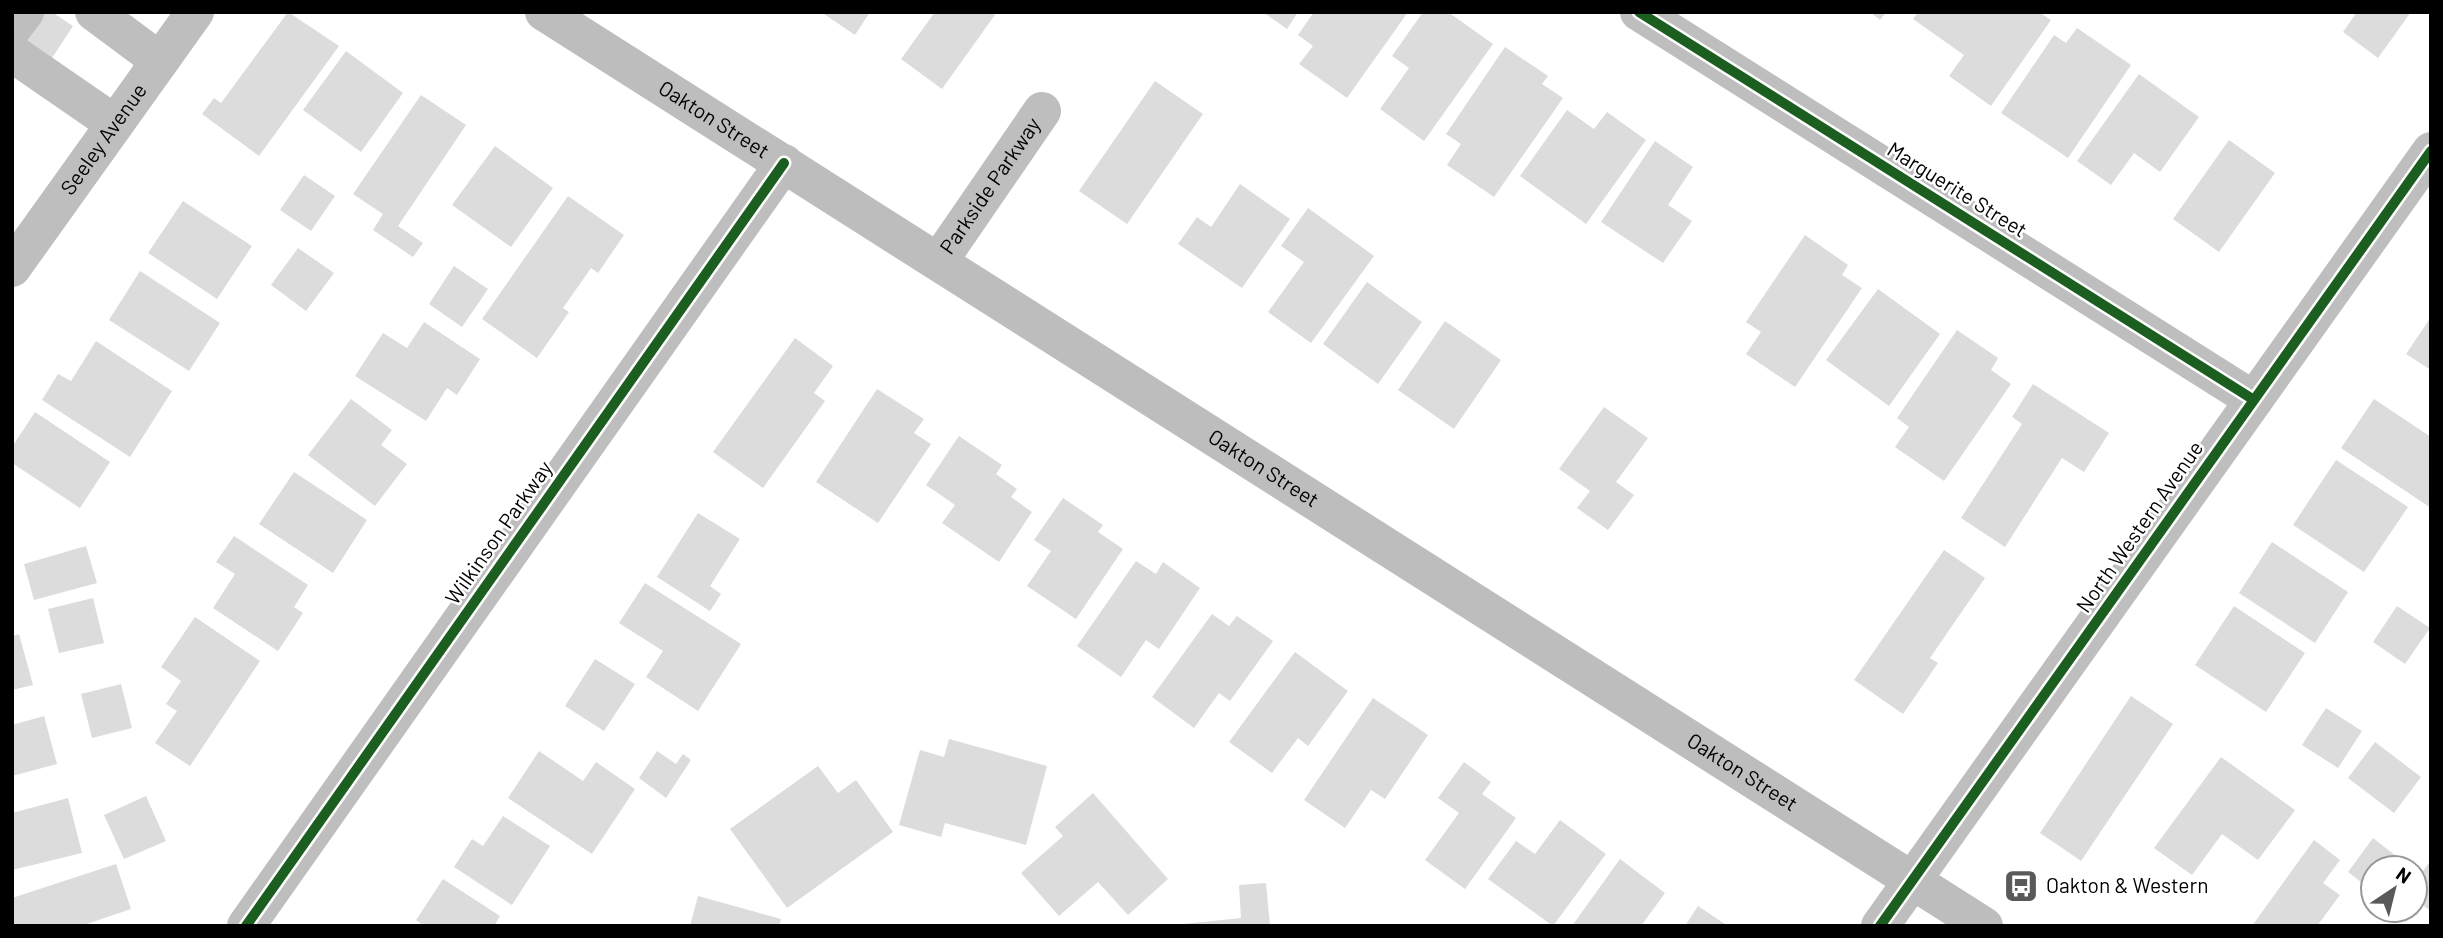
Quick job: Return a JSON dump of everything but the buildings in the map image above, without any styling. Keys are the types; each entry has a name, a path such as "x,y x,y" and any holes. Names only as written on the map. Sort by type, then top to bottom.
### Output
{"main road":[{"name":"Oakton Street","path":"544,12 1984,926"}],"street":[{"path":"12,29 25,12"},
{"path":"94,12 160,61"},
{"name":"Seeley Avenue","path":"12,268 195,12"},
{"name":"Marguerite Street","path":"1639,12 2254,400"},
{"path":"12,53 115,124"},
{"name":"Parkside Parkway","path":"939,261 1042,111"},
{"name":"North Western Avenue","path":"1880,926 2431,151"},
{"name":"Wilkinson Parkway","path":"246,926 784,163"}],"cycle path":[{"path":"1639,12 2254,400"},
{"path":"1880,926 2431,151"},
{"path":"246,926 784,163"}],"place":[{"name":"Oakton & Western","path":"2021,886"}]}
